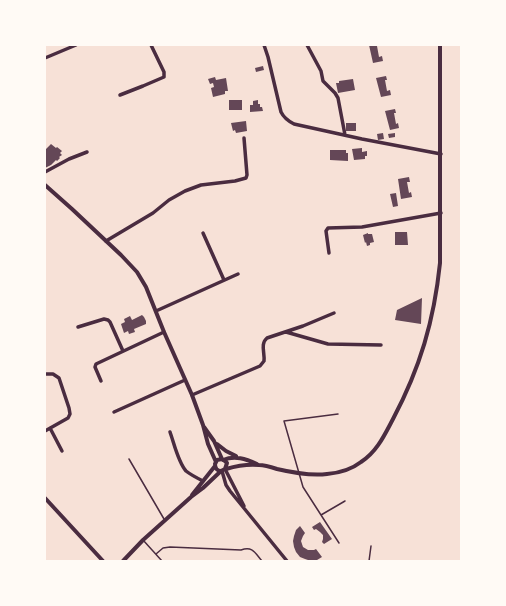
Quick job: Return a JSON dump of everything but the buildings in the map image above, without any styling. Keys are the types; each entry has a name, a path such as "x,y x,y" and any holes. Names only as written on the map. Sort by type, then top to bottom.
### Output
{"street":[{"path":"45,58 76,45"},
{"path":"120,95 164,77 164,72 151,45"},
{"path":"264,45 281,112 289,122 376,142 441,154"},
{"path":"307,45 319,68 323,81 338,98 345,135"},
{"path":"214,441 226,451 259,465 299,474 316,475 342,471 362,462 369,456 383,438 404,398 422,354 437,291 440,263 441,212 440,45"},
{"path":"106,241 153,213 185,191 201,185 235,181 246,178 244,138"},
{"path":"45,172 69,159 87,152"},
{"path":"45,185 121,255 136,272 146,287 192,395 217,470 259,465"},
{"path":"329,253 326,231 328,228 362,227 441,212"},
{"path":"203,233 224,280"},
{"path":"156,311 238,274"},
{"path":"192,395 260,366 264,361 263,346 264,340 267,338 334,313"},
{"path":"78,327 104,319 108,320 122,351"},
{"path":"101,381 95,366 96,364 164,332"},
{"path":"285,332 328,344 380,345"},
{"path":"45,374 53,374 58,378 70,414 68,418 45,430"},
{"path":"114,412 185,380"},
{"path":"123,561 165,520 224,470 227,464 222,459 214,441 203,426"},
{"path":"50,428 62,451"},
{"path":"170,432 181,462 186,470 194,477 203,481"},
{"path":"191,497 219,459 231,457 240,458"},
{"path":"224,470 226,485 287,561"},
{"path":"45,498 103,561"}],"lane":[{"path":"338,414 284,421 302,487 339,542"},
{"path":"129,459 165,520"},
{"path":"321,515 345,501"},
{"path":"143,540 162,561"},
{"path":"369,561 371,546"},
{"path":"156,554 164,548 170,547 241,550 250,549 254,550 262,561"},
{"path":"157,561 160,558"}]}
